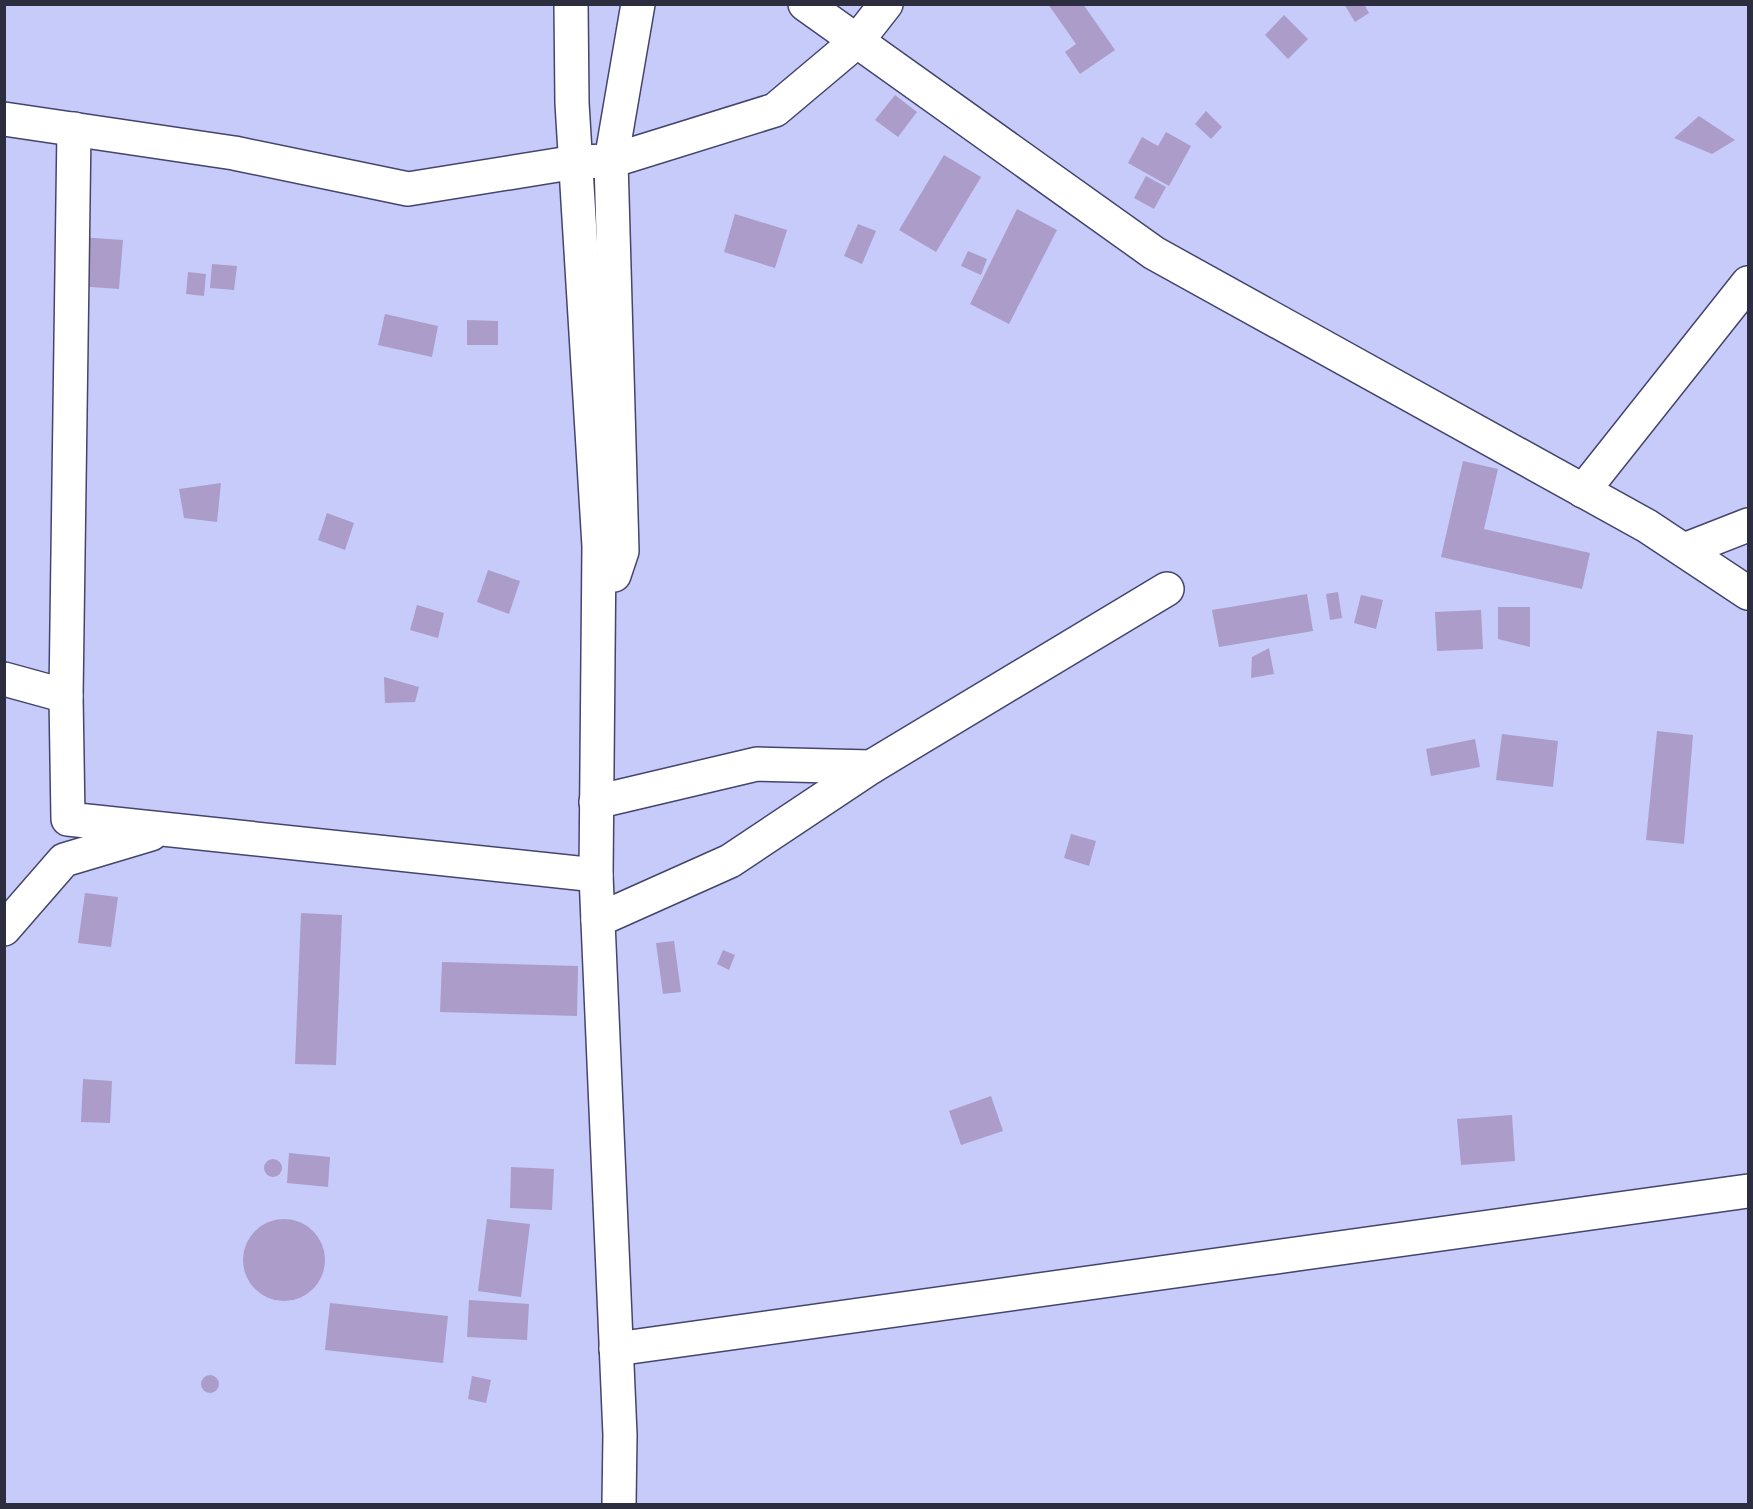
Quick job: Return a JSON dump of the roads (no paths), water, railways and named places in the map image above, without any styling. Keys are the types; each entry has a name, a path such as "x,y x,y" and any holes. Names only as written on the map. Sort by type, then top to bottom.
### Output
{"street":[{"path":"571,4 572,103 598,546 596,875 620,1435 619,1504"},
{"path":"598,630 621,551 611,161 638,4"},
{"path":"805,4 1154,253 1647,526 1749,593"},
{"path":"4,119 234,153 408,189 576,162 611,161 775,110 857,41 886,4"},
{"path":"74,129 66,696 68,819 596,875"},
{"path":"1583,490 1749,284"},
{"path":"1684,550 1749,525"},
{"path":"598,920 730,861 871,767 1167,589"},
{"path":"4,679 66,696"},
{"path":"596,802 757,764 871,767"},
{"path":"4,929 64,860 164,830"},
{"path":"616,1349 1749,1191"}]}
